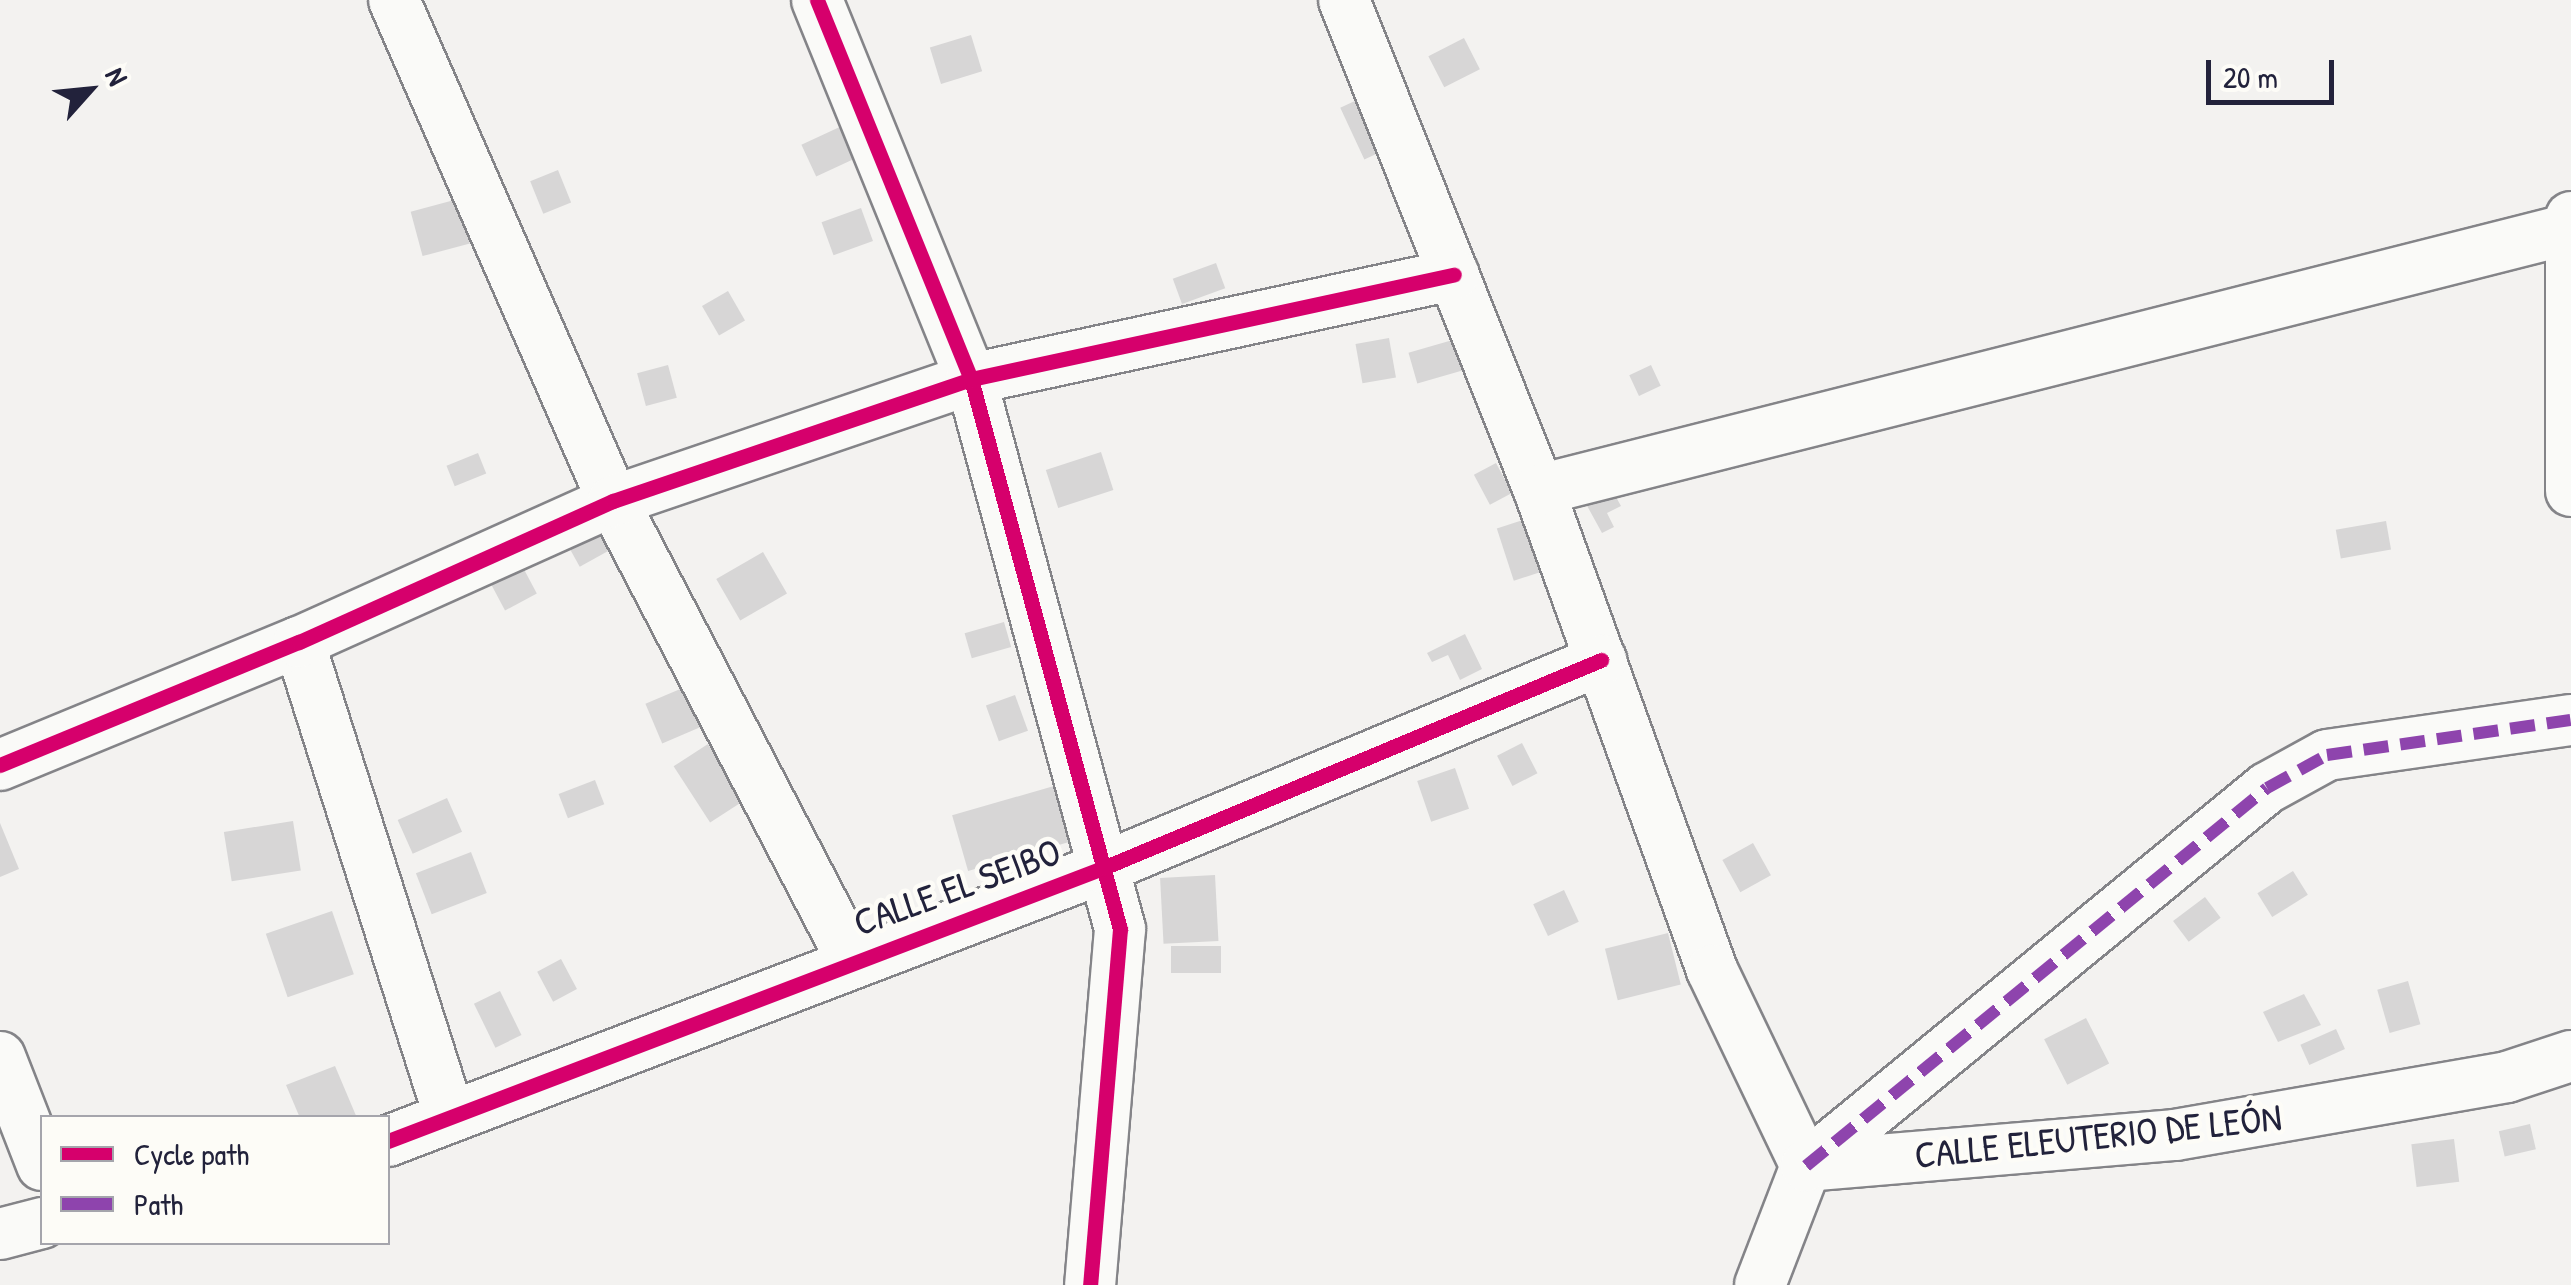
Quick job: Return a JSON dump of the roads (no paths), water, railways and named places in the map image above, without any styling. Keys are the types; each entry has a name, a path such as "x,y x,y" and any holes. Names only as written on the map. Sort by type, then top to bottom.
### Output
{"street":[{"path":"394,0 613,501 852,960"},
{"path":"817,0 971,380 1120,929 1090,1285"},
{"path":"1344,0 1540,490 1712,970 1806,1166"},
{"path":"2571,217 2571,490"},
{"path":"1540,490 2570,230"},
{"path":"0,765 299,642 613,501 971,380 1454,275"},
{"path":"299,642 449,1114"},
{"name":"CALLE EL SEIBO","path":"390,1141 449,1114 1104,868 1601,660"},
{"path":"1760,1285 1806,1166 2267,788 2327,756 2571,720"},
{"name":"CALLE ELEUTERIO DE LEÓN","path":"1806,1166 2175,1135 2507,1077 2571,1056"},
{"path":"0,1057 40,1160"},
{"path":"0,1234 40,1224"}]}
